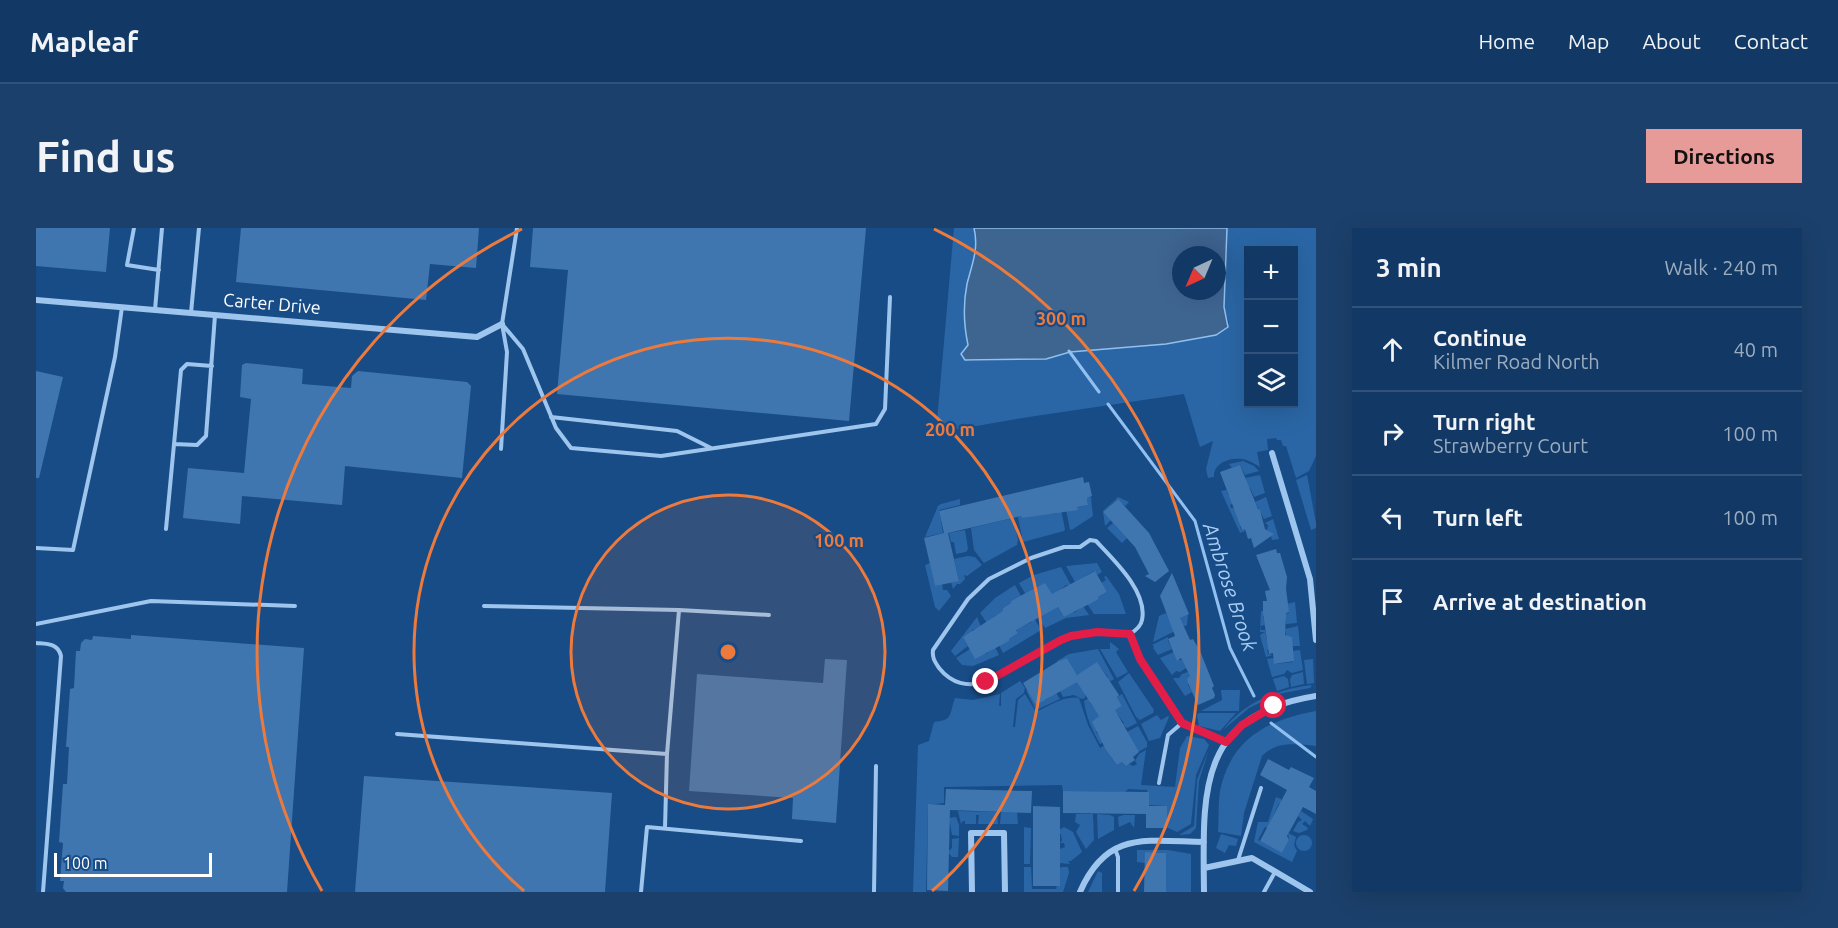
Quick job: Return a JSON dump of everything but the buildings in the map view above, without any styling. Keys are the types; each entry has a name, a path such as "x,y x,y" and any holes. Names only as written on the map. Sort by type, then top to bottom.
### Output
{"street":[{"name":"Carter Drive","path":"36,300 477,337 502,324"},
{"path":"1272,453 1310,579 1316,640"},
{"path":"1130,634 1140,659 1182,723 1226,742"},
{"path":"1204,892 1204,803 1208,782 1226,742 1242,725 1274,706 1290,700 1316,696"},
{"path":"972,892 971,833 1004,833 1005,892"},
{"path":"1080,892 1090,870 1099,860 1131,842 1204,842"},
{"path":"1204,868 1252,858 1275,872 1295,889 1310,892"}],"lane":[{"path":"134,228 128,265 159,270"},
{"path":"155,310 162,228"},
{"path":"191,313 199,228"},
{"path":"501,449 507,352 502,324 517,228"},
{"path":"502,324 523,349 556,428 571,448 661,456 876,424 885,409 890,297"},
{"path":"36,548 73,550 115,357 122,307"},
{"path":"174,444 197,445 206,435 215,315"},
{"path":"166,530 182,367 187,364 212,366"},
{"path":"551,417 677,431 711,448"},
{"path":"1090,540 1096,541 1118,564 1137,594 1142,607 1142,621 1130,634 1104,631 1071,636 986,682 978,684 952,680 944,674 932,656 934,646 968,598 989,579 1031,558 1064,548 1080,547 1090,540"},
{"path":"36,624 151,601 295,606"},
{"path":"484,606 679,610 769,615"},
{"path":"665,828 667,754 679,610"},
{"path":"36,643 54,645 61,656 43,892"},
{"path":"1159,783 1168,735 1182,723"},
{"path":"397,734 667,754"},
{"path":"874,892 876,766"},
{"path":"1238,861 1261,788"},
{"path":"641,892 647,827 801,841"},
{"path":"1115,849 1118,857 1118,892"},
{"path":"1264,892 1275,872"}],"shaded area":[{"path":"954,228 974,228 976,237 968,345 963,350 969,361 1046,359 1070,352 1166,344 1216,335 1229,323 1224,307 1227,228 1316,228 1316,456 1309,471 1296,478 1286,446 1283,446 1281,440 1276,438 1267,439 1268,450 1257,452 1260,467 1245,460 1232,459 1219,465 1214,472 1214,477 1208,478 1206,469 1213,441 1200,447 1184,394 936,433"},
{"path":"974,228 1227,228 1226,254 1226,246 1172,246 1172,300 1224,300 1228,327 1216,335 1166,344 1070,352 1046,359 965,360 961,354 968,345 965,299 976,243"},
{"path":"1243,461 1259,471 1245,475 1240,465 1232,468 1229,464"},
{"path":"1260,475 1265,493 1254,497 1245,478"},
{"path":"1307,475 1316,523 1316,528 1311,530 1296,480"},
{"path":"1227,490 1234,503 1230,505 1231,508 1235,508 1244,525 1240,526 1241,530 1245,529 1245,531 1240,533 1221,491"},
{"path":"1091,497 1093,516 1070,530 1066,509 1077,510 1077,507 1088,505 1087,498"},
{"path":"1118,497 1129,502 1125,506 1117,499 1103,512"},
{"path":"1266,497 1272,516 1264,519 1255,502"},
{"path":"960,499 960,505 939,510 943,533 925,537 938,506"},
{"path":"1061,510 1064,531 1023,542 1018,517 1057,513"},
{"path":"1103,512 1111,520 1105,526"},
{"path":"1013,518 1017,545 984,563 974,550 971,528"},
{"path":"1273,519 1279,539 1272,540 1270,532 1267,531 1268,525 1265,523"},
{"path":"1113,523 1127,538 1122,543 1107,528"},
{"path":"965,530 968,549 966,552 956,554 954,542 951,542 949,533"},
{"path":"975,557 982,565 967,576 964,575 965,579 953,589 951,582 959,580 954,559"},
{"path":"930,563 935,586 942,584 943,590 947,590 951,596 939,611 935,607 925,565"},
{"path":"1097,563 1102,572 1097,575 1094,571 1075,582 1066,566"},
{"path":"1061,567 1071,585 1066,585 1053,596 1045,584 1026,595 1019,583 1034,575"},
{"path":"1106,576 1119,594 1126,614 1094,614 1087,604 1099,599 1098,597 1107,592 1101,583 1106,580 1104,577"},
{"path":"1015,585 1021,596 1011,601 1003,608 1003,613 987,623 980,613 995,598"},
{"path":"1054,601 1064,617 1083,606 1089,615 1066,618 1045,628 1038,616"},
{"path":"1295,602 1297,623 1286,624 1284,614 1289,613 1287,604"},
{"path":"1261,611 1268,611 1269,615 1263,616 1265,625 1260,626"},
{"path":"1166,613 1171,622 1188,614 1187,625 1153,642 1159,616"},
{"path":"977,617 981,627 963,637 968,646 955,656 951,651"},
{"path":"1034,618 1041,630 1003,653 999,645 1009,641 1018,633 1016,629 1032,622"},
{"path":"1298,626 1300,646 1292,646 1291,637 1286,636 1285,629"},
{"path":"1260,627 1261,630 1265,630 1267,640 1271,640 1272,649 1267,650 1268,654 1273,655 1266,657 1260,635 1265,632 1260,632"},
{"path":"1168,637 1172,649 1158,655 1152,645"},
{"path":"1110,642 1119,649 1116,652 1128,672 1117,678 1100,649 1110,649"},
{"path":"995,647 999,655 973,666 962,665 956,658 970,649 986,654"},
{"path":"1098,649 1114,679 1109,682 1106,679 1108,677 1097,663 1077,675 1067,658 1058,663 1057,661 1069,654"},
{"path":"1300,650 1303,670 1292,673 1287,670 1284,674 1272,677 1267,659 1274,658 1275,664 1293,662 1293,651"},
{"path":"1174,652 1177,660 1182,660 1186,668 1172,675 1160,658"},
{"path":"1313,659 1314,683 1307,684 1304,660"},
{"path":"1188,672 1190,676 1188,685 1192,692 1185,696 1173,678 1179,678"},
{"path":"1303,672 1304,684 1291,687 1292,675"},
{"path":"1129,673 1154,710 1153,713 1140,720 1136,717 1118,682"},
{"path":"1284,676 1288,679 1289,687 1277,691 1273,679"},
{"path":"1078,680 1086,692 1085,698 1074,695 1063,697 1060,691"},
{"path":"1020,681 1025,688 1024,693 1016,699 1013,727 1015,727 1018,700 1025,694 1036,712 1063,700 1079,698 1088,725 1100,748 1105,745 1117,765 1122,762 1126,766 1137,764 1135,761 1139,754 1146,750 1141,785 1175,787 1180,748 1187,736 1204,739 1209,745 1196,775 1191,824 1177,832 1166,827 1166,806 1149,805 1147,790 1063,791 1062,785 944,787 944,803 928,805 926,892 913,892 918,745 929,741 934,722 948,718 955,698 973,700 1000,694 999,706 1001,706 1001,693"},
{"path":"1312,685 1310,688 1278,694 1249,708 1223,730 1241,712 1263,698 1287,690"},
{"path":"1026,690 1046,700 1056,693 1060,699 1036,710"},
{"path":"1221,690 1240,690 1239,711 1201,711 1222,700"},
{"path":"1122,694 1137,723 1127,728 1122,725 1124,723 1114,710 1122,706 1117,697"},
{"path":"1089,698 1092,702 1090,703 1101,717 1096,732 1104,742 1100,744 1086,712 1084,701"},
{"path":"1316,711 1316,746 1294,744 1280,746 1262,756 1244,813 1241,836 1218,832 1220,791 1233,757 1254,734 1267,726"},
{"path":"1199,713 1236,713 1220,731 1199,726 1197,715"},
{"path":"1157,715 1161,720 1169,717 1160,738 1149,741 1141,724"},
{"path":"1138,726 1147,742 1147,747 1138,752 1127,732"},
{"path":"1209,749 1199,781 1196,828 1190,834 1179,835 1194,826 1197,780"},
{"path":"1276,797 1281,799 1281,802 1268,828 1265,827 1258,840 1282,853 1289,840 1288,833 1296,837 1294,845 1297,851 1292,862 1254,842 1258,822 1268,822"},
{"path":"958,811 997,812 998,824 978,824 979,815 976,815 976,824 965,824 963,821 961,824"},
{"path":"1301,811 1313,819 1310,826 1305,821 1302,824 1308,828 1299,833 1293,831 1298,822 1302,820 1298,816"},
{"path":"1001,812 1017,812 1018,824 1000,824"},
{"path":"1076,814 1093,814 1094,840 1086,849 1076,832 1080,825 1075,822"},
{"path":"1097,814 1114,817 1114,830 1098,839"},
{"path":"1135,815 1134,828 1130,822 1119,827 1118,817"},
{"path":"956,817 959,836 952,835 949,818"},
{"path":"1024,827 1031,828 1030,864 1024,864"},
{"path":"1064,827 1073,832 1082,852 1068,861 1070,864 1060,863 1060,849 1065,847 1064,843 1059,843 1062,841 1059,830"},
{"path":"1221,834 1238,839 1236,846 1229,845 1225,853 1216,848"},
{"path":"1304,835 1312,843 1304,851 1296,843"},
{"path":"959,838 958,857 952,857 948,852 952,848 952,839"},
{"path":"1137,850 1168,850 1191,854 1191,892 1166,892 1166,853 1146,852 1145,863 1137,862"},
{"path":"1024,867 1031,867 1032,889 1056,889 1060,880 1059,870 1061,867 1068,867 1069,873 1063,892 1024,892"},
{"path":"1098,871 1102,873 1102,892 1088,892"}],"waterway":[{"name":"Ambrose Brook","path":"1069,351 1099,392"},
{"name":"Ambrose Brook","path":"1108,404 1195,521 1230,648 1254,696"},
{"name":"Ambrose Brook","path":"1271,723 1316,757"}],"route":[{"path":"986,682 1061,640 1083,633 1111,631 1130,634 1140,659 1182,723 1226,742 1254,716 1274,706"}]}
